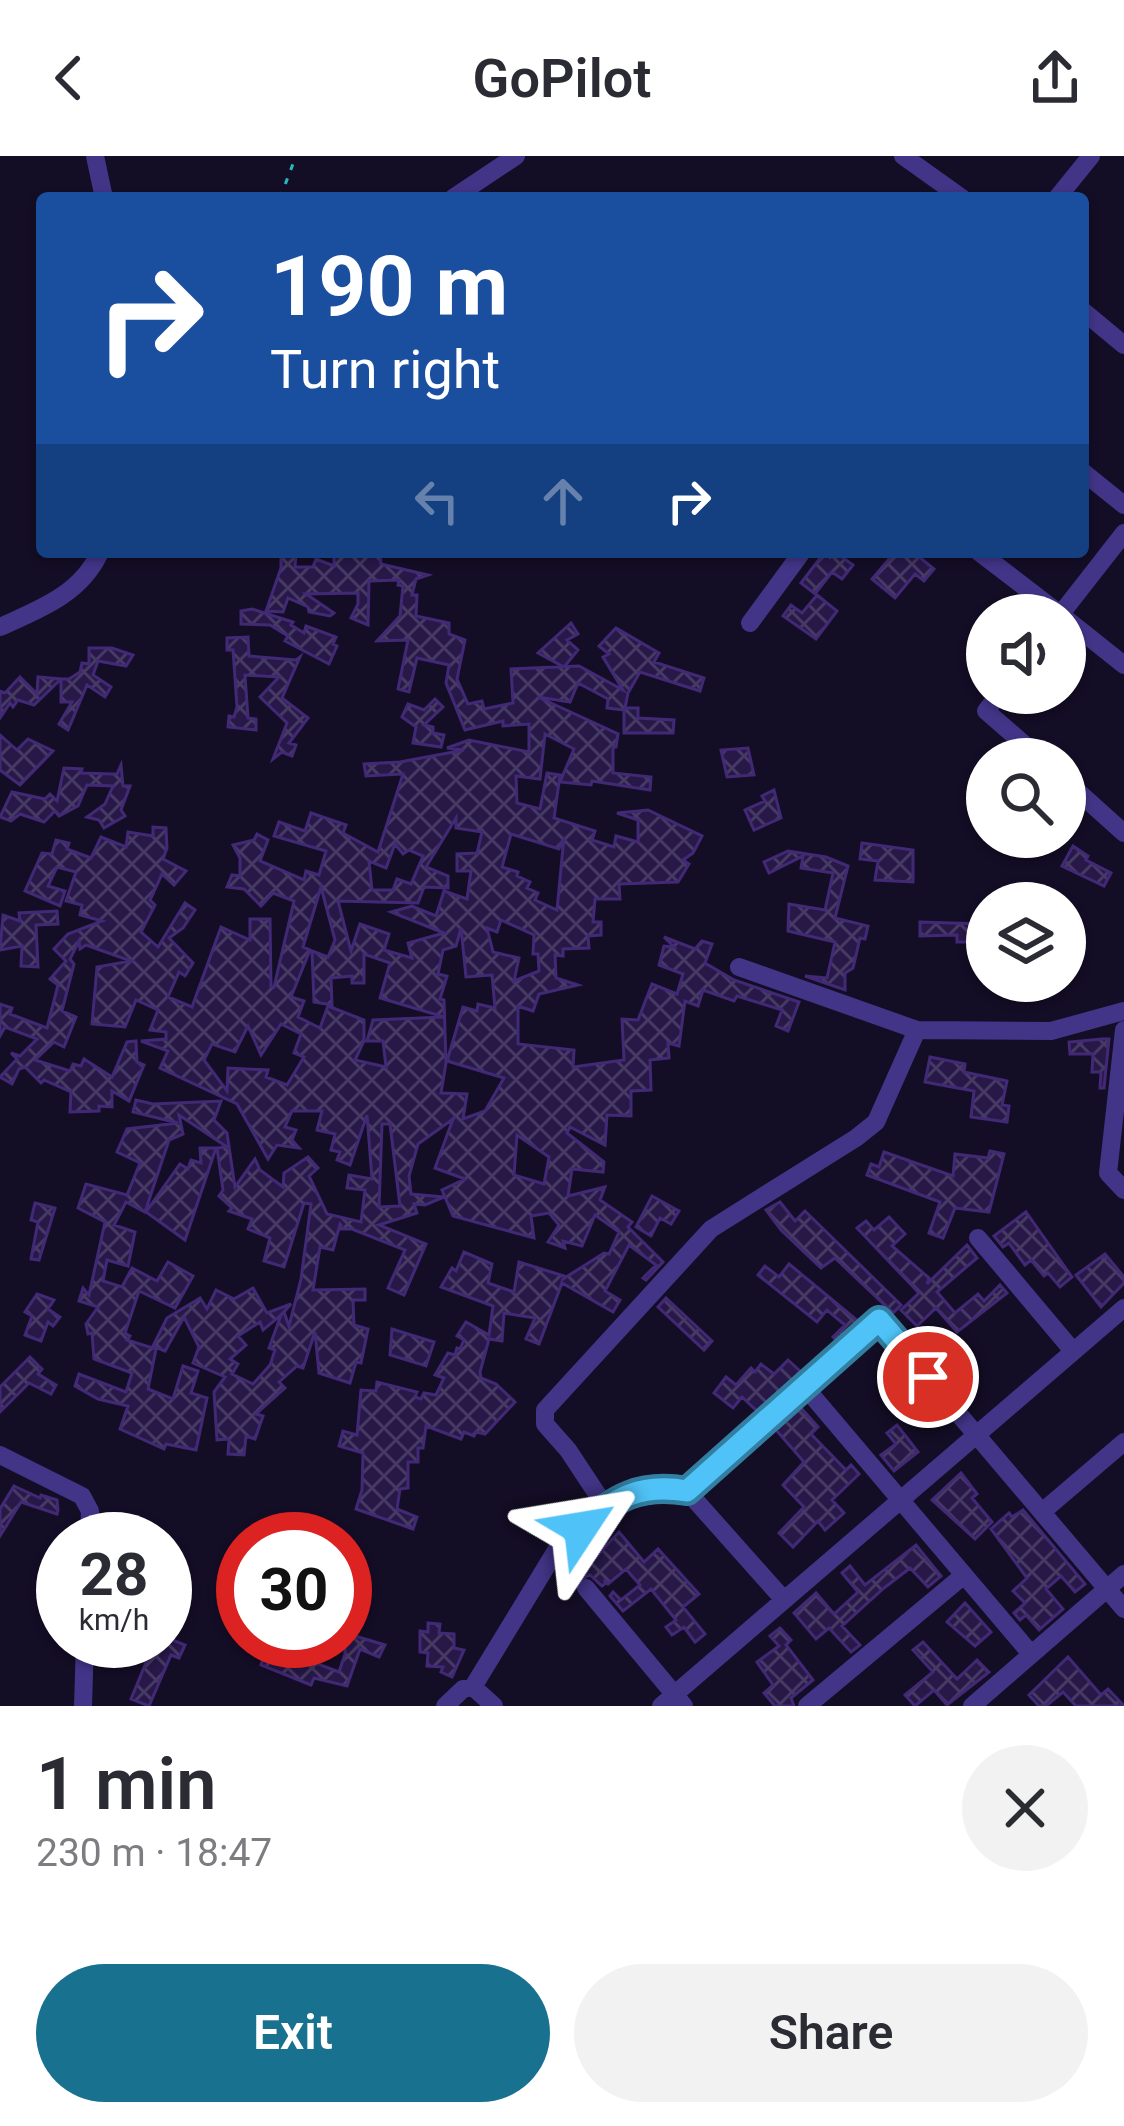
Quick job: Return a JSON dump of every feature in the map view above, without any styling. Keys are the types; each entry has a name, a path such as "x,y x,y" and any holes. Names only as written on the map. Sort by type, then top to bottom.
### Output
{"street":[{"path":"94,156 103,192"},
{"path":"462,192 516,156"},
{"path":"903,156 954,192"},
{"path":"1063,192 1091,156"},
{"path":"1089,316 1124,345"},
{"path":"1089,477 1124,506"},
{"path":"1078,594 1124,532"},
{"path":"0,627 65,596 98,558"},
{"path":"750,622 798,558"},
{"path":"987,558 1033,594"},
{"path":"1086,635 1124,665"},
{"path":"989,714 1017,738"},
{"path":"1086,800 1124,833"},
{"path":"739,967 917,1030 1051,1031 1124,1011"},
{"path":"605,1506 545,1424 545,1411 711,1229 876,1122 917,1030"},
{"path":"1124,1030 1108,1173 1124,1190"},
{"path":"978,1238 1073,1351"},
{"path":"586,1588 673,1702 784,1600 1124,1308"},
{"path":"687,1491 879,1320 1124,1609"},
{"path":"804,1386 1031,1654"},
{"path":"1042,1512 1124,1442"},
{"path":"0,1454 82,1496 90,1512"},
{"path":"445,1706 463,1689 473,1687 557,1550 605,1506 656,1486 687,1491 784,1600"},
{"path":"972,1706 1124,1574"},
{"path":"807,1706 964,1575"},
{"path":"82,1706 84,1668"},
{"path":"473,1687 494,1706"}],"path":[{"path":"282,192 296,156"}],"building":[{"path":"281,558 296,558 295,567 313,567 316,559 334,566 334,558 380,558 381,564 428,575 416,579 412,595 417,595 416,616 449,623 449,634 465,640 457,679 468,704 482,701 484,709 513,703 511,669 579,666 623,690 603,657 609,654 599,646 616,628 659,653 654,662 704,678 700,691 640,672 628,693 625,708 638,708 638,718 674,720 673,733 624,733 624,710 607,708 608,699 578,683 570,702 538,697 618,734 613,773 651,777 650,790 592,781 591,785 560,782 574,749 545,734 540,779 516,776 517,803 540,809 547,773 560,775 554,818 595,831 592,840 614,847 616,836 638,842 638,820 617,813 648,810 702,836 683,860 689,864 678,882 619,884 620,899 595,899 593,922 601,922 601,935 588,936 589,948 563,949 563,956 555,955 556,978 578,985 539,994 533,1011 518,1006 518,1044 574,1050 573,1067 624,1060 622,1019 638,1020 652,984 677,994 683,974 659,965 664,946 674,947 664,937 695,949 702,941 712,944 705,963 734,980 799,1002 788,1031 776,1026 782,1010 703,990 698,1006 685,1001 679,1046 668,1043 669,1058 650,1060 651,1090 631,1091 631,1116 607,1115 605,1145 570,1127 567,1133 604,1162 603,1172 572,1169 568,1196 605,1187 600,1200 632,1222 628,1227 663,1262 646,1280 643,1278 656,1265 629,1245 605,1291 620,1300 613,1312 562,1283 539,1344 526,1339 535,1318 504,1313 502,1341 489,1339 480,1372 481,1378 496,1384 515,1402 485,1434 464,1432 461,1439 426,1426 418,1462 408,1462 408,1488 400,1489 397,1509 417,1517 413,1529 356,1509 363,1453 339,1446 343,1431 357,1435 361,1390 376,1391 377,1382 417,1392 415,1397 421,1399 424,1393 436,1395 444,1378 435,1375 448,1353 455,1355 460,1349 464,1340 457,1336 466,1322 489,1335 493,1306 441,1287 452,1268 456,1271 464,1252 492,1264 488,1283 514,1292 519,1262 563,1279 609,1254 619,1232 595,1215 582,1246 563,1241 565,1248 548,1242 559,1225 549,1213 531,1216 534,1238 453,1216 442,1190 465,1179 435,1168 453,1119 418,1144 409,1176 411,1194 444,1197 414,1204 417,1213 379,1225 426,1244 404,1295 388,1288 405,1250 341,1229 340,1224 333,1250 320,1247 313,1290 365,1289 365,1300 353,1300 354,1325 368,1329 361,1363 356,1362 350,1383 319,1373 315,1332 303,1368 297,1366 279,1382 285,1388 256,1414 263,1416 255,1439 246,1436 244,1455 228,1454 229,1439 217,1440 214,1392 225,1377 193,1363 199,1347 184,1317 165,1351 153,1346 167,1318 200,1298 207,1309 216,1290 234,1299 253,1288 267,1313 291,1304 284,1312 289,1326 311,1204 304,1203 284,1267 264,1261 270,1238 248,1229 252,1219 229,1211 232,1208 219,1196 223,1190 217,1148 227,1147 179,1115 183,1134 169,1140 145,1212 126,1202 114,1225 135,1232 128,1266 107,1260 103,1281 122,1287 132,1268 157,1281 168,1262 193,1276 175,1308 139,1291 125,1333 130,1336 127,1340 156,1349 148,1389 173,1399 183,1366 198,1371 191,1393 207,1398 196,1450 166,1444 164,1449 120,1429 128,1406 98,1399 75,1386 79,1374 126,1392 132,1373 94,1359 92,1333 88,1334 86,1324 98,1307 79,1301 83,1288 89,1295 105,1222 78,1208 86,1184 127,1195 140,1163 117,1152 127,1129 178,1123 133,1112 136,1100 153,1104 221,1101 214,1120 227,1133 235,1187 255,1159 260,1170 283,1187 284,1173 308,1157 318,1168 309,1176 327,1214 361,1222 365,1190 347,1188 349,1175 372,1179 367,1115 350,1165 337,1160 340,1152 331,1150 335,1134 317,1130 322,1111 292,1111 285,1127 296,1130 292,1140 299,1148 277,1145 268,1159 237,1104 160,1068 168,1051 141,1041 166,1039 166,1032 150,1030 158,1010 136,1000 125,1027 92,1024 97,967 131,961 86,945 80,949 79,941 70,959 74,964 62,1011 76,1017 64,1047 54,1042 35,1060 70,1071 84,1059 112,1077 127,1042 136,1041 137,1062 144,1065 129,1101 112,1091 112,1107 70,1112 71,1092 44,1080 41,1083 25,1067 12,1084 0,1077 17,1059 11,1053 20,1056 37,1039 5,1027 0,1036 0,1004 12,1008 10,1014 47,1028 58,985 50,979 66,961 54,949 68,934 102,921 80,915 82,905 66,901 76,872 57,867 48,886 65,891 60,906 25,891 42,853 52,854 56,840 91,858 101,837 126,847 128,832 153,836 153,827 166,828 163,859 186,871 174,885 162,874 150,900 155,905 141,932 158,947 185,903 195,910 169,938 193,963 185,976 179,972 168,997 192,1007 221,927 250,940 250,919 270,919 274,987 294,901 273,893 261,906 244,889 227,887 232,875 240,876 240,858 233,845 254,840 257,834 268,840 260,861 304,880 306,871 319,875 326,851 274,836 279,822 305,831 311,813 346,825 343,833 378,852 403,774 366,776 364,764 464,750 447,748 469,740 529,752 529,724 503,726 503,721 465,730 446,683 449,665 417,658 409,692 398,689 408,640 377,641 400,616 403,586 398,585 399,580 369,581 368,625 351,618 358,593 306,594 334,613 330,616 309,612 308,607 288,598 283,612 266,611","holes":["456,818 456,828 482,832 477,853 457,854 457,871 471,871 467,899 444,891 436,916 412,906 391,912 444,933 408,943 412,958 384,950 389,934 360,924 351,951 338,901 418,903 424,887 448,888 448,876 426,867","511,834 559,849 564,837 557,910 535,900 538,893 527,888 530,882 517,876 518,872 502,867","395,844 403,854 409,850 423,856 411,884 397,879 393,890 372,890 369,861 386,868","321,887 335,940 328,957 312,951 314,1002 332,1005 331,978 352,976 352,983 364,983 364,954 390,963 380,998 444,1017 373,1020 367,1041 383,1041 386,1067 355,1060 364,1041 364,1020 328,1006 320,1028 298,1017 304,1001 291,997 310,950 303,947","501,920 534,935 533,954 538,954 539,971 514,981 519,958 493,952 487,928 497,932","461,928 466,977 492,975 495,1008 463,1007 447,1061 504,1078 485,1111 463,1119 467,1094 441,1093 446,1063 444,1000 440,999 447,976 438,974 443,950 456,946","281,1024 301,1034 294,1053 304,1057 287,1085 266,1077 268,1070 228,1068 227,1091 204,1060 212,1044 235,1052 248,1026 261,1055","382,1124 390,1124 400,1206 379,1207","517,1135 549,1157 544,1184 514,1175","281,1315 269,1348 275,1350 270,1365 253,1384 232,1374 238,1364 230,1359 246,1345 238,1336 260,1322 263,1330"]},
{"path":"820,558 843,558 853,565 842,579 832,572 815,594 801,583"},
{"path":"890,558 920,558 934,569 924,581 915,574 895,598 872,579"},
{"path":"817,595 837,611 816,639 783,616 791,605 802,613"},
{"path":"252,609 293,622 304,633 306,626 336,637 329,664 285,641 288,636 270,625 241,624 241,611"},
{"path":"571,623 578,634 567,640 578,650 564,667 538,653"},
{"path":"248,637 249,656 300,657 282,698 308,718 289,743 296,745 292,756 282,752 273,759 287,723 260,697 279,677 245,675 248,718 256,719 256,730 228,727 229,716 234,717 237,707 233,650 227,650 227,638"},
{"path":"89,648 112,648 133,655 126,666 98,661 93,675 111,687 105,697 87,685 68,730 59,724 72,702 61,702 61,679 80,672 82,663 89,664"},
{"path":"20,677 37,694 38,677 61,679 34,705 18,700 13,707 10,703 0,718 0,691 5,693"},
{"path":"435,699 443,707 424,725 444,735 441,747 413,743 416,727 402,717 408,704 424,710"},
{"path":"0,735 17,750 28,739 53,751 20,785 0,770"},
{"path":"748,748 754,775 727,777 721,750"},
{"path":"121,765 123,786 130,786 121,810 125,816 104,828 99,820 87,817 105,804 113,786 87,785 78,806 59,816 55,811 44,822 20,814 11,821 0,817 12,792 45,799 50,794 57,801 64,768 117,774"},
{"path":"774,790 781,818 754,830 745,810 765,801 762,796"},
{"path":"862,843 913,850 913,882 875,880 878,861 860,859"},
{"path":"788,851 848,866 835,918 868,926 853,968 845,973 845,990 805,976 827,978 835,942 788,931 789,904 825,910 833,873 801,868 803,856 769,873 764,862"},
{"path":"1086,855 1088,856 1086,860 1111,873 1104,886 1062,866 1066,858"},
{"path":"57,911 58,924 36,925 38,967 21,966 22,946 0,950 3,915 20,921 19,913"},
{"path":"920,922 966,923 966,942 957,942 957,935 920,936"},
{"path":"1109,1039 1104,1088 1100,1088 1101,1072 1092,1072 1093,1054 1070,1054 1069,1042"},
{"path":"930,1057 965,1064 964,1072 1007,1081 1002,1105 1009,1106 1007,1122 971,1117 974,1091 925,1082"},
{"path":"200,1148 216,1148 185,1240 146,1212 180,1164 188,1169 191,1160 201,1163"},
{"path":"990,1151 1004,1154 989,1212 955,1208 943,1238 929,1233 940,1202 867,1175 871,1164 879,1167 884,1152 953,1176 955,1154 988,1158"},
{"path":"652,1196 679,1211 671,1224 660,1218 651,1236 636,1227"},
{"path":"780,1202 795,1221 805,1211 901,1305 893,1313 835,1258 821,1268 766,1210"},
{"path":"35,1203 55,1208 39,1260 31,1259 38,1222 31,1220"},
{"path":"1026,1212 1072,1277 1060,1287 1031,1260 1025,1265 1009,1243 1003,1247 994,1236"},
{"path":"889,1217 905,1234 892,1246 929,1278 927,1284 967,1245 977,1258 937,1292 955,1313 978,1294 984,1301 1000,1285 1007,1293 957,1332 936,1308 917,1326 901,1310 919,1293 857,1228 866,1221 874,1230"},
{"path":"1105,1254 1124,1283 1101,1307 1076,1275"},
{"path":"789,1264 858,1321 836,1340 833,1337 845,1325 827,1310 817,1322 758,1275 765,1266 779,1277"},
{"path":"37,1294 54,1300 48,1309 60,1317 53,1326 48,1322 41,1341 25,1335 32,1316 25,1312"},
{"path":"666,1298 712,1341 704,1350 658,1307"},
{"path":"392,1329 434,1342 426,1366 390,1355"},
{"path":"30,1357 42,1369 38,1374 56,1385 51,1394 29,1383 0,1412 0,1387"},
{"path":"788,1360 801,1372 757,1411 742,1397 733,1408 714,1393 726,1377 736,1385 751,1368 755,1372 761,1364 774,1374"},
{"path":"801,1408 818,1427 811,1434 846,1470 851,1465 859,1474 832,1500 844,1513 825,1530 818,1521 793,1547 779,1533 804,1507 783,1485 804,1462 776,1430"},
{"path":"897,1425 918,1452 894,1471 881,1455 896,1444 887,1433"},
{"path":"961,1473 977,1494 972,1498 992,1522 975,1539 932,1500"},
{"path":"14,1486 57,1500 58,1510 21,1502 0,1536 0,1509"},
{"path":"1023,1510 1085,1584 1075,1592 1061,1576 1046,1589 1063,1609 1039,1630 1026,1615 1020,1620 1014,1613 1025,1603 1013,1591 1027,1578 991,1529 1009,1513 1012,1517"},
{"path":"619,1532 644,1562 658,1549 699,1594 683,1607 705,1634 695,1642 684,1627 672,1635 666,1627 676,1620 651,1589 623,1611 610,1596 613,1592 621,1600 640,1585 626,1569 608,1584 604,1580 602,1586 590,1575 574,1582 583,1569 572,1554 581,1547 591,1562"},
{"path":"916,1545 941,1576 928,1587 910,1568 884,1588 842,1626 860,1645 851,1652 829,1628 816,1639 794,1613 816,1593 834,1614 858,1592 842,1573 850,1566 865,1585"},
{"path":"965,1603 991,1632 975,1646 947,1622"},
{"path":"428,1623 440,1624 439,1633 454,1634 454,1648 464,1650 452,1677 441,1672 443,1667 427,1666 428,1653 420,1652 420,1631 428,1632"},
{"path":"780,1628 791,1640 786,1645 813,1680 791,1698 794,1706 775,1706 764,1693 773,1685 757,1662 779,1646 770,1636"},
{"path":"372,1641 385,1645 379,1657 372,1654"},
{"path":"923,1642 957,1679 977,1660 989,1672 947,1705 934,1690 915,1706 905,1695 933,1672 913,1650"},
{"path":"1068,1657 1101,1695 1108,1689 1124,1706 1076,1706 1063,1692 1039,1706 1029,1695"},
{"path":"144,1668 165,1668 149,1706 131,1699"},
{"path":"268,1668 328,1668 339,1672 353,1668 347,1686 314,1678 311,1685"}],"route":[{"path":"581,1528 605,1506 656,1486 687,1491 879,1320 928,1377"}]}
